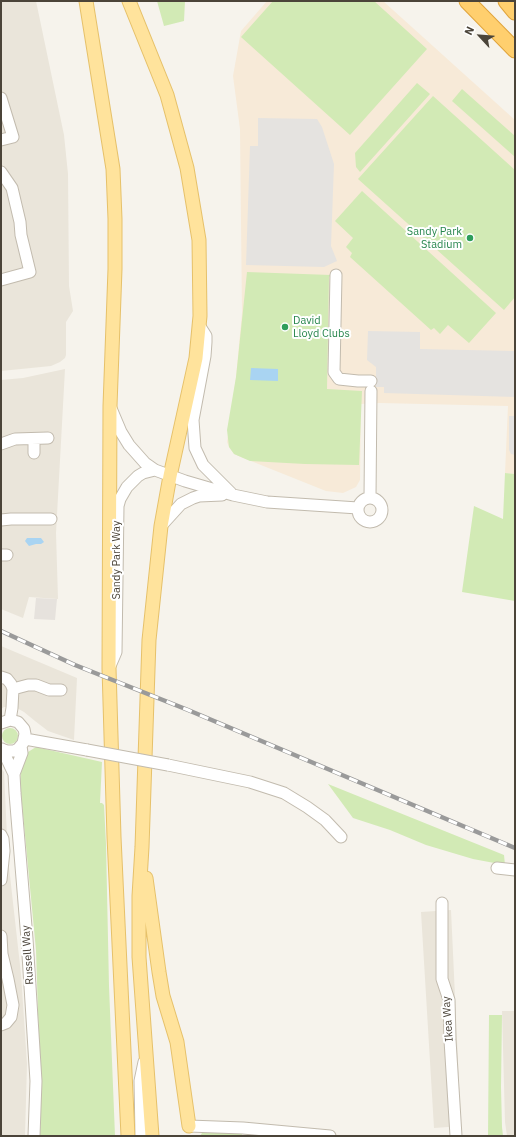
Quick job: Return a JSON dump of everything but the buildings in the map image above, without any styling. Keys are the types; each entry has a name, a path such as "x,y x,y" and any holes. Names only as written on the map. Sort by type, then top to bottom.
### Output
{"highway":[{"path":"467,1 515,50"},
{"path":"506,1 515,12"}],"main road":[{"path":"86,1 113,169 116,244 110,406 109,668 114,844 128,1136"},
{"path":"129,1 167,95 188,168 199,240 199,325 196,358 170,476 161,526 149,640 139,896 139,957 152,1136"},
{"path":"142,846 158,972 177,1042 189,1126"}],"street":[{"path":"1,98 13,137 1,140"},
{"path":"1,172 12,188 20,222 21,236 30,272 1,280"},
{"path":"336,276 334,372 339,379 358,381 371,386 370,497"},
{"path":"199,325 206,336 206,342 205,356 193,420 195,448 203,465 233,495"},
{"path":"110,406 121,432 129,445 145,463 155,470 233,495 267,502 358,508"},
{"path":"1,444 14,439 48,438"},
{"path":"34,439 34,453"},
{"name":"Sandy Park Way","path":"109,668 116,652 118,506 127,487 138,476 155,470"},
{"path":"161,526 181,504 192,498 199,496 233,495"},
{"path":"370,497 376,498 380,502 382,514 373,522 367,522 358,514 358,508 362,500 370,497"},
{"path":"1,520 51,519"},
{"path":"1,677 7,679 13,689 12,708 5,721 18,722 25,734 23,742 14,751 2,749"},
{"path":"13,689 28,685 36,685 50,690 61,690"},
{"path":"23,742 87,750 250,782 284,794 307,807 325,820 341,837"},
{"name":"Russell Way","path":"14,774 22,753 23,742"},
{"name":"Russell Way","path":"2,749 14,774 27,939 35,1073 34,1136"},
{"path":"1,835 3,839 4,851 1,880"},
{"path":"497,868 515,870"},
{"name":"Ikea Way","path":"442,903 442,979 449,1000 456,1136"},
{"path":"1,936 2,954 12,1005 11,1017 6,1023 1,1025"},
{"path":"141,1136 140,1081 146,1051"},
{"path":"189,1126 243,1128 330,1136"}],"shaded area":[{"path":"1,1 36,1 64,135 68,174 69,286 73,311 66,322 65,358 51,366 1,371"},
{"path":"267,1 383,1 515,120 515,474 505,473 508,406 380,403 361,404 360,480 356,487 343,493 326,491 241,457 234,454 229,447 227,442 236,377 242,313 240,129 233,76 241,31"},
{"path":"258,118 317,119 322,127 334,164 331,246 337,261 324,267 246,265 250,146 258,146"},
{"path":"368,331 420,332 420,349 515,351 515,397 384,393 384,387 376,387 376,367 367,360"},
{"path":"65,369 56,533 58,599 29,597 23,618 1,609 1,380 23,378"},
{"path":"509,416 515,416 515,455 511,454 509,450"},
{"path":"36,598 57,599 55,620 34,619"},
{"path":"1,646 77,678 74,740 48,731 24,712 15,707 4,707 1,709"},
{"path":"1,768 4,772 8,858 21,974 27,1064 25,1136 1,1136"},
{"path":"451,910 461,1126 434,1128 421,912"},
{"path":"502,1011 515,1011 515,1136 507,1136 505,1122"}],"green space":[{"path":"157,1 185,1 184,21 164,26"},
{"path":"273,1 374,1 427,49 350,135 241,37"},
{"path":"417,83 430,94 360,172 356,167 355,153"},
{"path":"462,89 515,136 515,157 452,101"},
{"name":"Sandy Park Stadium","path":"433,96 515,170 515,297 504,310 358,179"},
{"name":"Sandy Park Stadium","path":"362,191 496,313 469,343 448,325 440,334 434,328 431,330 350,257 352,253 346,247 353,238 335,221"},
{"name":"David Lloyd Clubs","path":"247,272 331,275 329,277 327,389 362,391 359,465 250,461 234,454 229,447 227,430 236,377"},
{"path":"505,473 515,474 515,601 462,592 474,506 503,519"},
{"path":"10,728 16,730 18,736 16,742 10,744 4,742 2,736 4,730"},
{"path":"36,747 102,762 100,803 104,805 106,844 109,986 115,1136 40,1136 41,1109 36,950 20,783 24,759 28,752"},
{"path":"328,784 504,855 505,865 473,859 426,845 390,830 353,818"},
{"path":"489,1015 502,1015 501,1087 503,1136 488,1136"},
{"path":"202,1133 242,1133 242,1136 200,1136"}],"water":[{"path":"251,368 278,369 278,381 250,380"},
{"path":"27,538 41,538 44,542 29,546 25,541"}],"railway":[{"path":"1,631 75,665 188,710 515,848"}],"place":[{"name":"Sandy Park Stadium","path":"470,238"},
{"name":"David Lloyd Clubs","path":"285,327"}]}
